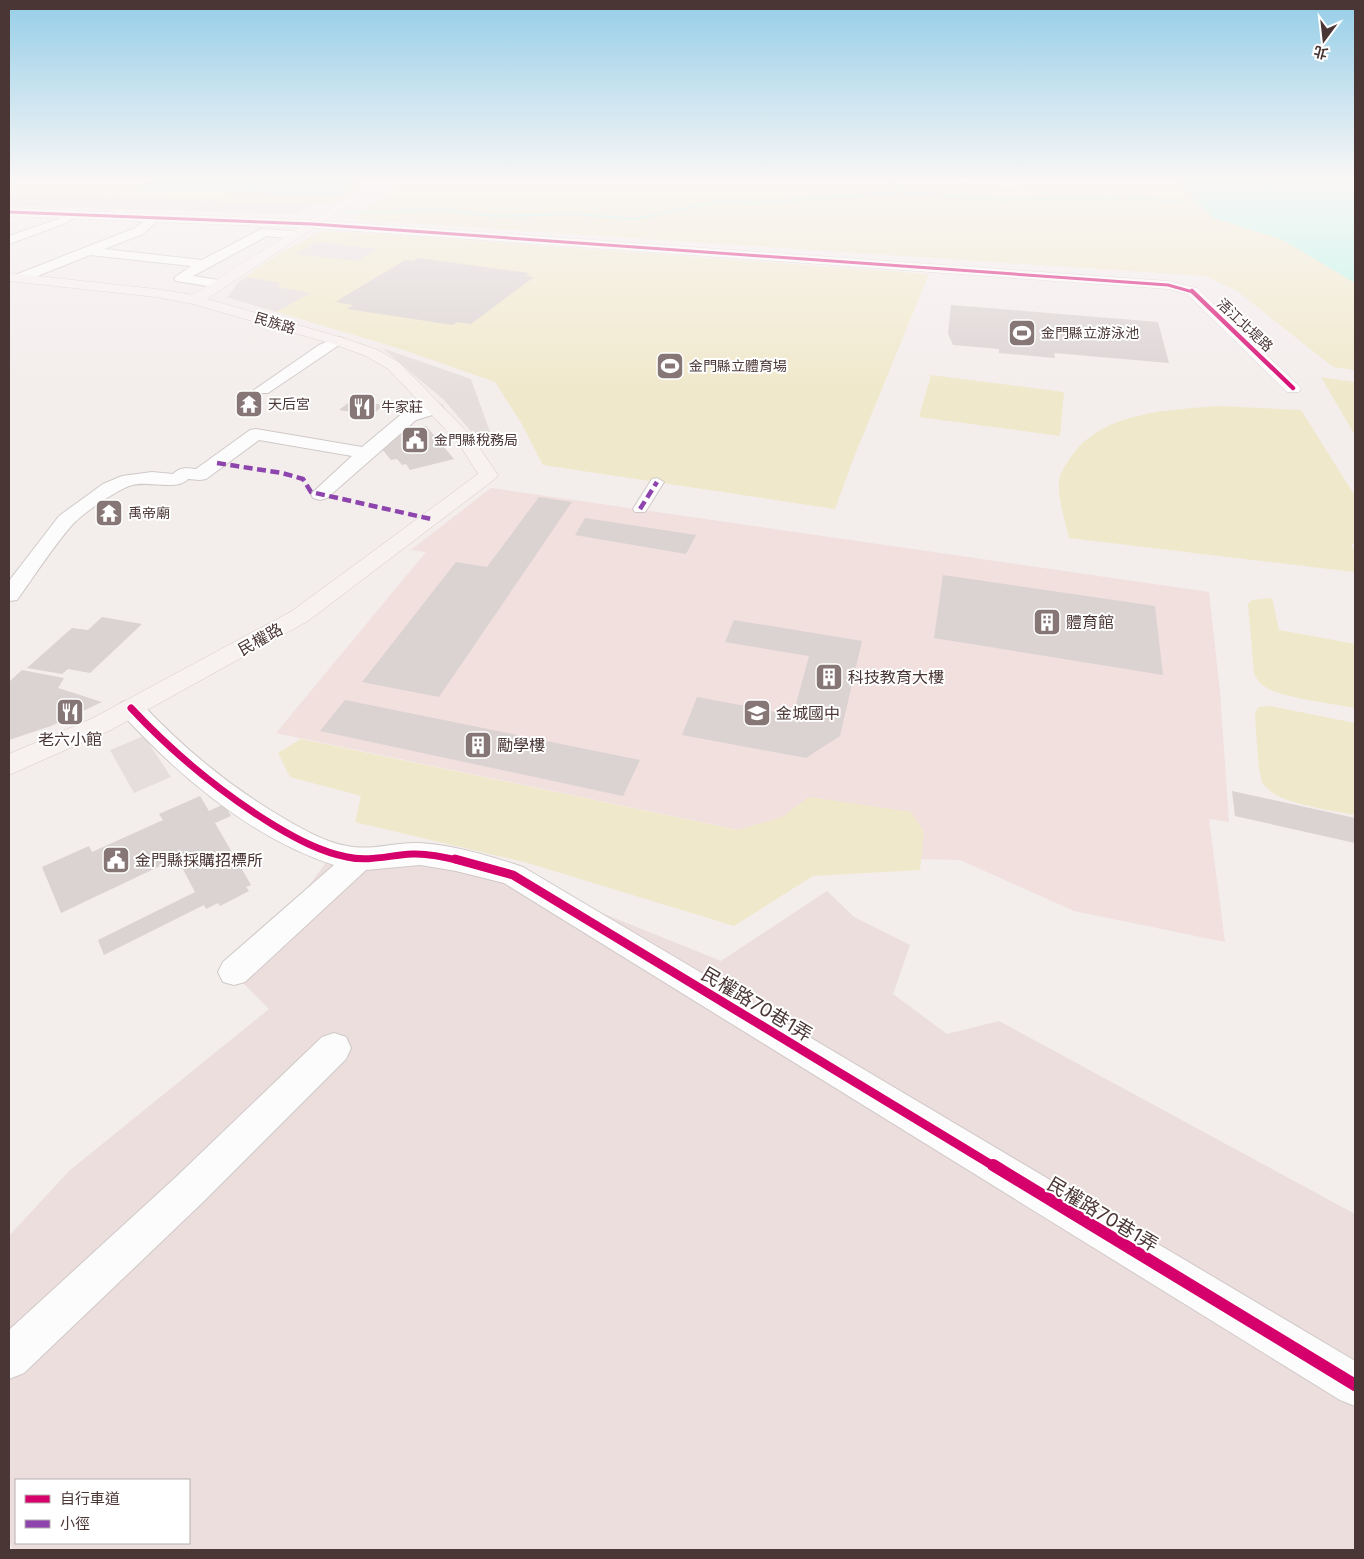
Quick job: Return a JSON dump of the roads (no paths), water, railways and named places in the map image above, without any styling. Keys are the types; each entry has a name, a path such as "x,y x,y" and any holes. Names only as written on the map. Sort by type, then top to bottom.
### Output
{"main road":[{"path":"195,300 269,252"},
{"name":"民族路","path":"14,278 156,293 195,300 338,341 372,353 394,366 436,409 466,441 488,475"},
{"name":"民權路","path":"9,765 102,724 300,616 488,475"}],"street":[{"path":"14,278 87,252"},
{"path":"96,252 204,264"},
{"path":"220,284 181,278 227,252"},
{"name":"浯江北堤路","path":"701,252 1168,285 1192,291 1293,388"},
{"path":"262,390 324,348 338,341"},
{"path":"320,494 410,416 436,409"},
{"path":"9,595 66,520 110,488 128,480 152,477 177,480 184,473 200,475 256,434 366,453"},
{"path":"640,509 657,482"},
{"name":"民權路70巷1弄","path":"131,708 150,730 197,773 239,804 309,844 359,859 419,854 464,861 513,875 1355,1385"},
{"path":"234,972 359,859"},
{"path":"9,1358 189,1190 334,1048"}],"place":[{"name":"金門縣立游泳池","path":"1022,333"},
{"name":"金門縣立體育場","path":"670,366"},
{"name":"天后宮","path":"249,404"},
{"name":"牛家莊","path":"362,407"},
{"name":"金門縣稅務局","path":"415,440"},
{"name":"禹帝廟","path":"109,513"},
{"name":"體育館","path":"1047,622"},
{"name":"科技教育大樓","path":"829,677"},
{"name":"老六小館","path":"70,712"},
{"name":"金城國中","path":"757,713"},
{"name":"勵學樓","path":"478,745"},
{"name":"金門縣採購招標所","path":"116,860"}]}
